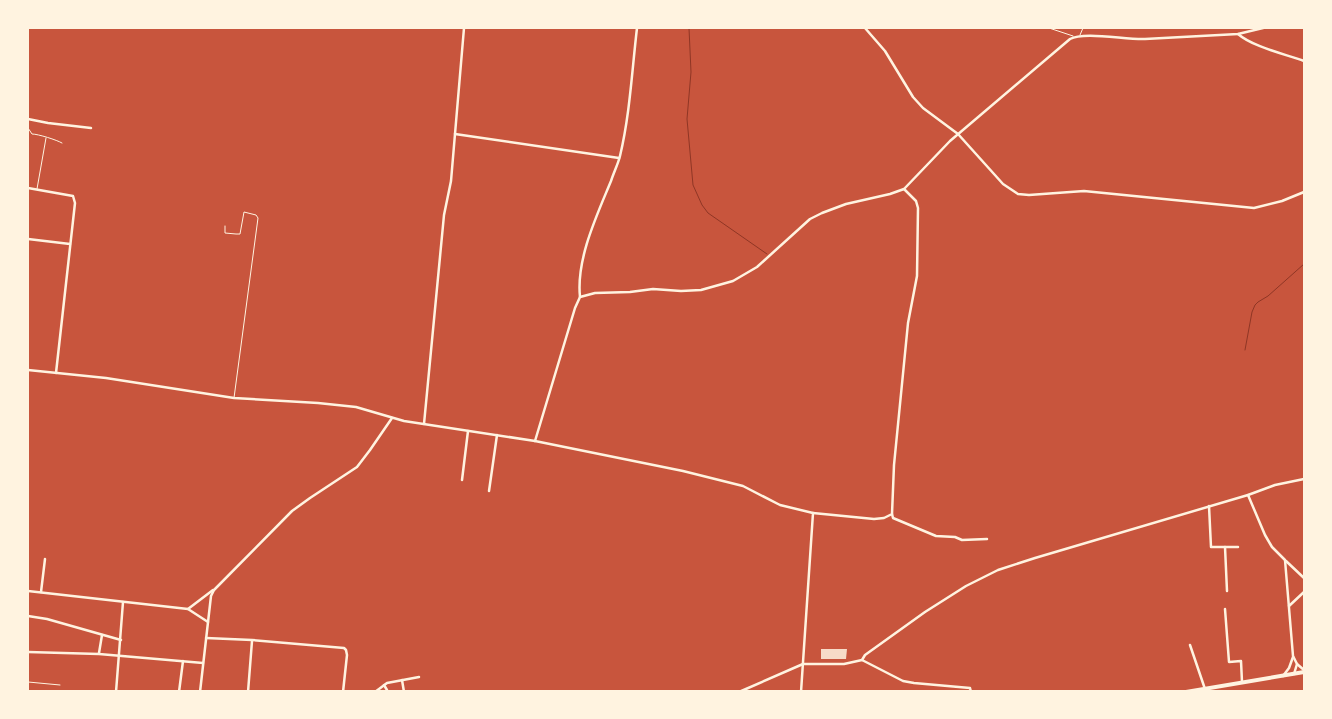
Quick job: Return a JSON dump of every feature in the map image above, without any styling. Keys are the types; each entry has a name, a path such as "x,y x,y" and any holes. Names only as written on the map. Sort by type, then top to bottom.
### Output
{"main road":[{"path":"1186,692 1206,690 1304,671"}],"street":[{"path":"424,424 444,215 450,189 464,28"},
{"path":"535,441 580,297 579,287 585,252 620,158 626,128 637,28"},
{"path":"865,28 884,51 918,103 958,134 1003,184 1018,194 1084,191 1254,208 1282,201 1304,192"},
{"path":"580,297 595,293 652,289 701,290 733,281 757,267 810,219 846,204 904,189 950,141 1074,36 1135,40 1238,34 1263,28"},
{"path":"1238,34 1270,49 1304,61"},
{"path":"28,119 91,128"},
{"path":"455,134 620,158"},
{"path":"28,188 73,196 75,203 56,373"},
{"path":"904,189 916,200 918,208 918,262 908,323 894,465 892,514 893,518 936,536 955,537 962,540 987,539"},
{"path":"28,239 70,244"},
{"path":"28,370 152,385 234,398 339,405 364,409 392,418 535,441 683,471 736,484 780,505 813,513 874,519 884,518 892,514"},
{"path":"188,609 214,590 292,511 357,467 392,418"},
{"path":"462,480 468,431"},
{"path":"489,491 497,435"},
{"path":"862,660 865,655 925,612 985,576 1035,558 1248,495 1275,485 1304,479"},
{"path":"1248,495 1272,547 1304,578"},
{"path":"1210,506 1211,547 1238,547"},
{"path":"801,692 813,513"},
{"path":"1226,547 1227,591"},
{"path":"41,592 45,559"},
{"path":"1285,560 1293,656 1297,664 1304,671"},
{"path":"200,692 211,596 214,590"},
{"path":"28,591 188,609 208,622"},
{"path":"1289,606 1304,592"},
{"path":"116,692 123,602"},
{"path":"1225,610 1229,662 1240,661 1242,682"},
{"path":"28,616 47,619 120,640"},
{"path":"99,654 102,635"},
{"path":"206,638 344,648 347,655 343,692"},
{"path":"248,692 252,640"},
{"path":"1190,645 1206,690"},
{"path":"28,652 119,655 203,663"},
{"path":"1283,676 1289,668 1293,656"},
{"path":"739,692 803,664 844,664 862,660 903,681 971,690"},
{"path":"179,692 183,661"},
{"path":"1294,674 1297,664"},
{"path":"1289,668 1294,674"},
{"path":"375,692 387,683 419,677"},
{"path":"402,680 404,692"},
{"path":"384,685 387,690 385,692"}],"lane":[{"path":"1048,28 1074,36"},
{"path":"1080,35 1082,28"},
{"path":"28,128 31,133 39,134 62,143"},
{"path":"37,190 46,138"},
{"path":"225,226 225,233 240,234 244,212 256,215 258,218 234,398"},
{"path":"28,682 60,685"}],"building":[{"path":"821,649 847,649 846,659 821,659"}],"waterway":[{"path":"689,28 691,72 687,119 693,185 702,205 708,213 767,254"},
{"path":"1245,350 1255,305 1304,264"}]}
